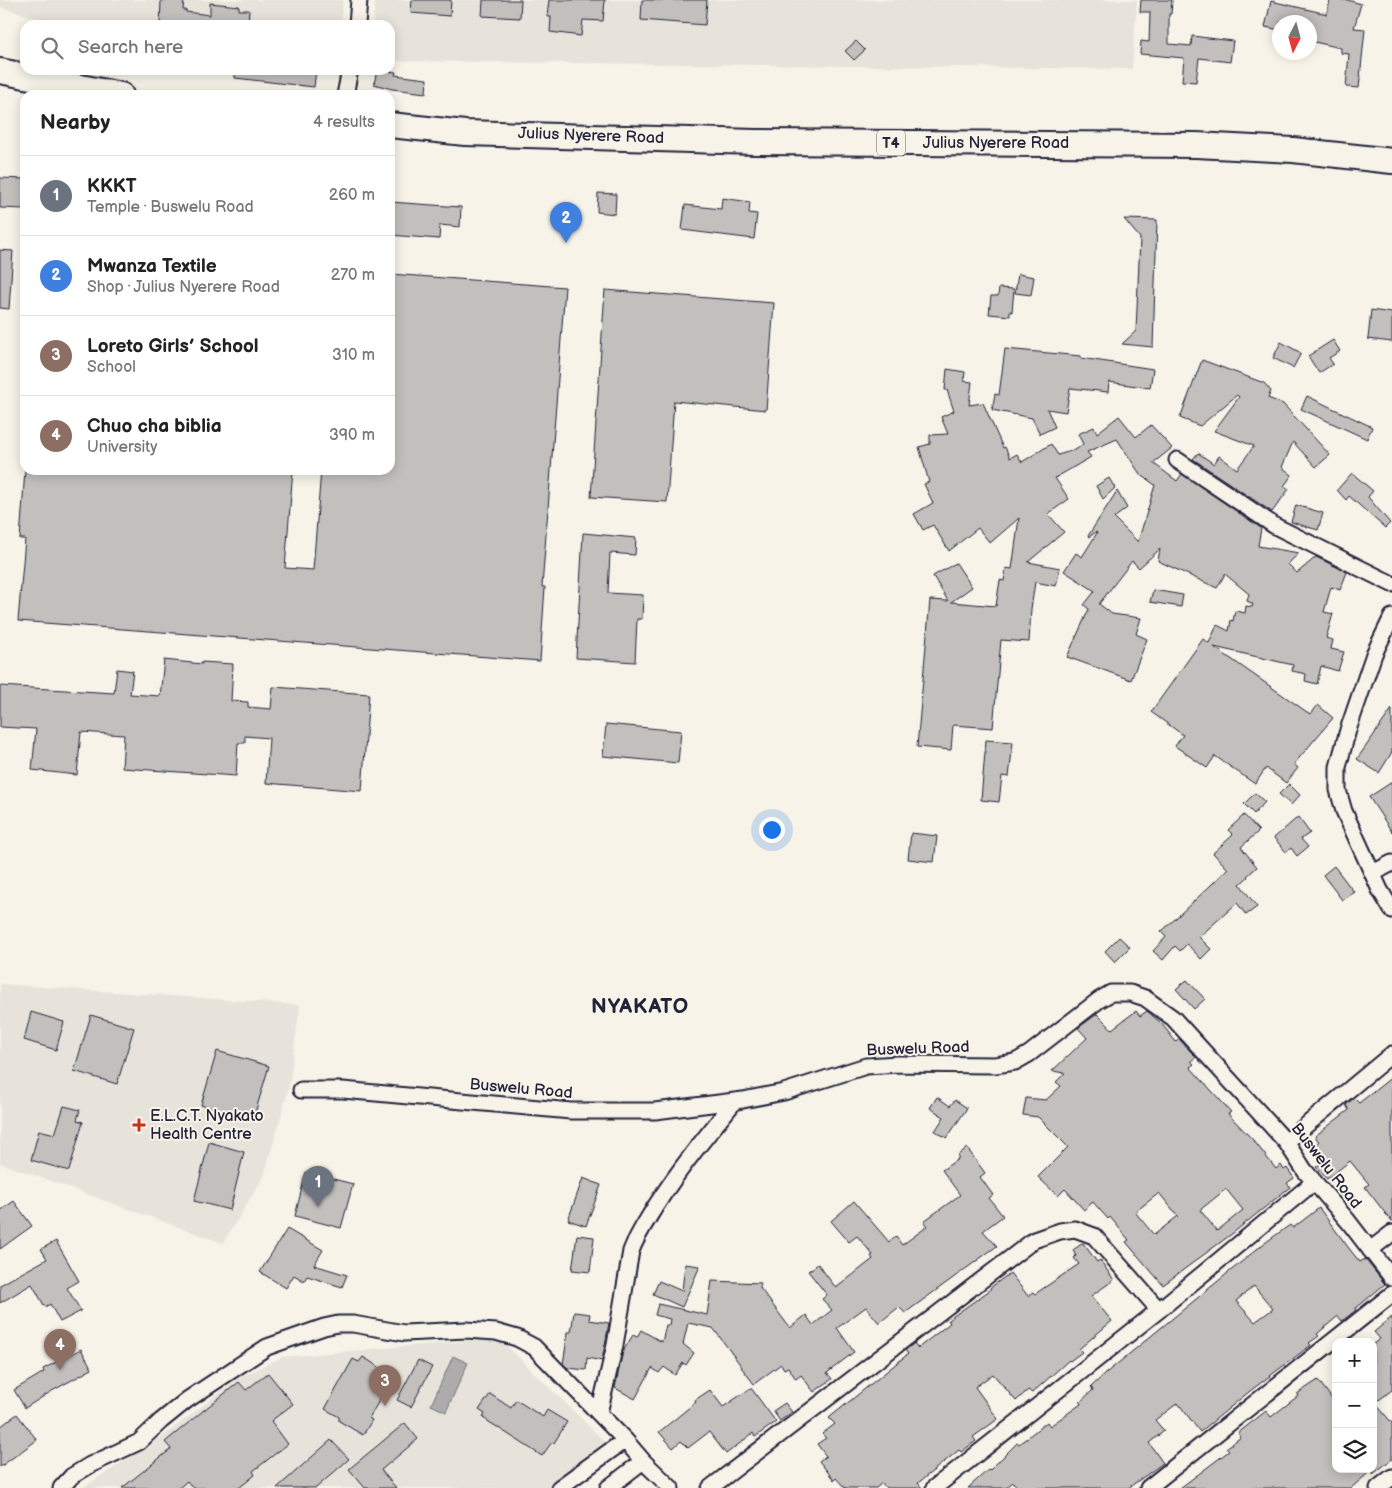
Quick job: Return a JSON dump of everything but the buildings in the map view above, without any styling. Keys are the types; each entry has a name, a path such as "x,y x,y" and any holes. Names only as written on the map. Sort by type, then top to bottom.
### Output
{"highway":[{"path":"0,71 20,75"},
{"path":"20,75 96,90"},
{"name":"Julius Nyerere Road","path":"395,126 464,133 754,142 1196,145 1293,150 1392,161"}],"street":[{"path":"358,20 360,0"},
{"path":"346,90 349,75"},
{"path":"1177,460 1275,526 1392,584"},
{"path":"1392,617 1374,654 1348,730 1338,767 1338,790 1344,811 1380,890 1392,910"},
{"path":"1373,873 1392,863"},
{"name":"Buswelu Road","path":"301,1090 343,1090 571,1111 655,1111 735,1101 784,1092 866,1066 1015,1062 1099,1000 1111,993 1130,993 1145,998 1173,1018 1286,1142 1314,1182 1348,1221 1392,1278"},
{"path":"1286,1142 1392,1054"},
{"path":"599,1413 615,1345 631,1251 636,1237 693,1153 735,1101"},
{"path":"934,1488 1159,1310 1314,1182"},
{"path":"710,1488 1034,1240 1060,1231 1075,1229 1094,1236 1159,1310"},
{"path":"1370,1250 1392,1233"},
{"path":"1148,1488 1392,1294"},
{"path":"61,1488 72,1476 90,1464 140,1442 161,1421 187,1400 267,1347 338,1324 353,1324 404,1333 466,1330 496,1332 517,1338 534,1347 671,1488"},
{"path":"559,1488 625,1440"},
{"path":"608,1488 643,1461"},
{"path":"1378,1488 1392,1477"}],"shaded area":[{"path":"0,0 343,0 341,20 43,20 0,7"},
{"path":"375,0 1137,0 1132,69 395,61 395,20 373,20"},
{"name":"E.L.C.T. Nyakato Health Centre","path":"0,984 300,1005 289,1087 264,1176 223,1243 0,1163"},
{"path":"499,1338 605,1442 547,1488 82,1488 163,1436 240,1377 282,1357"},
{"path":"453,1356 468,1363 446,1412 431,1405"}],"place":[{"name":"Mwanza Textile","path":"566,243"},
{"name":"E.L.C.T. Nyakato Health Centre","path":"139,1125"},
{"name":"KKKT","path":"318,1207"},
{"name":"Chuo cha biblia","path":"60,1370"},
{"name":"Loreto Girls’ School","path":"385,1406"}],"district":[{"name":"NYAKATO","path":"640,1006"}]}
